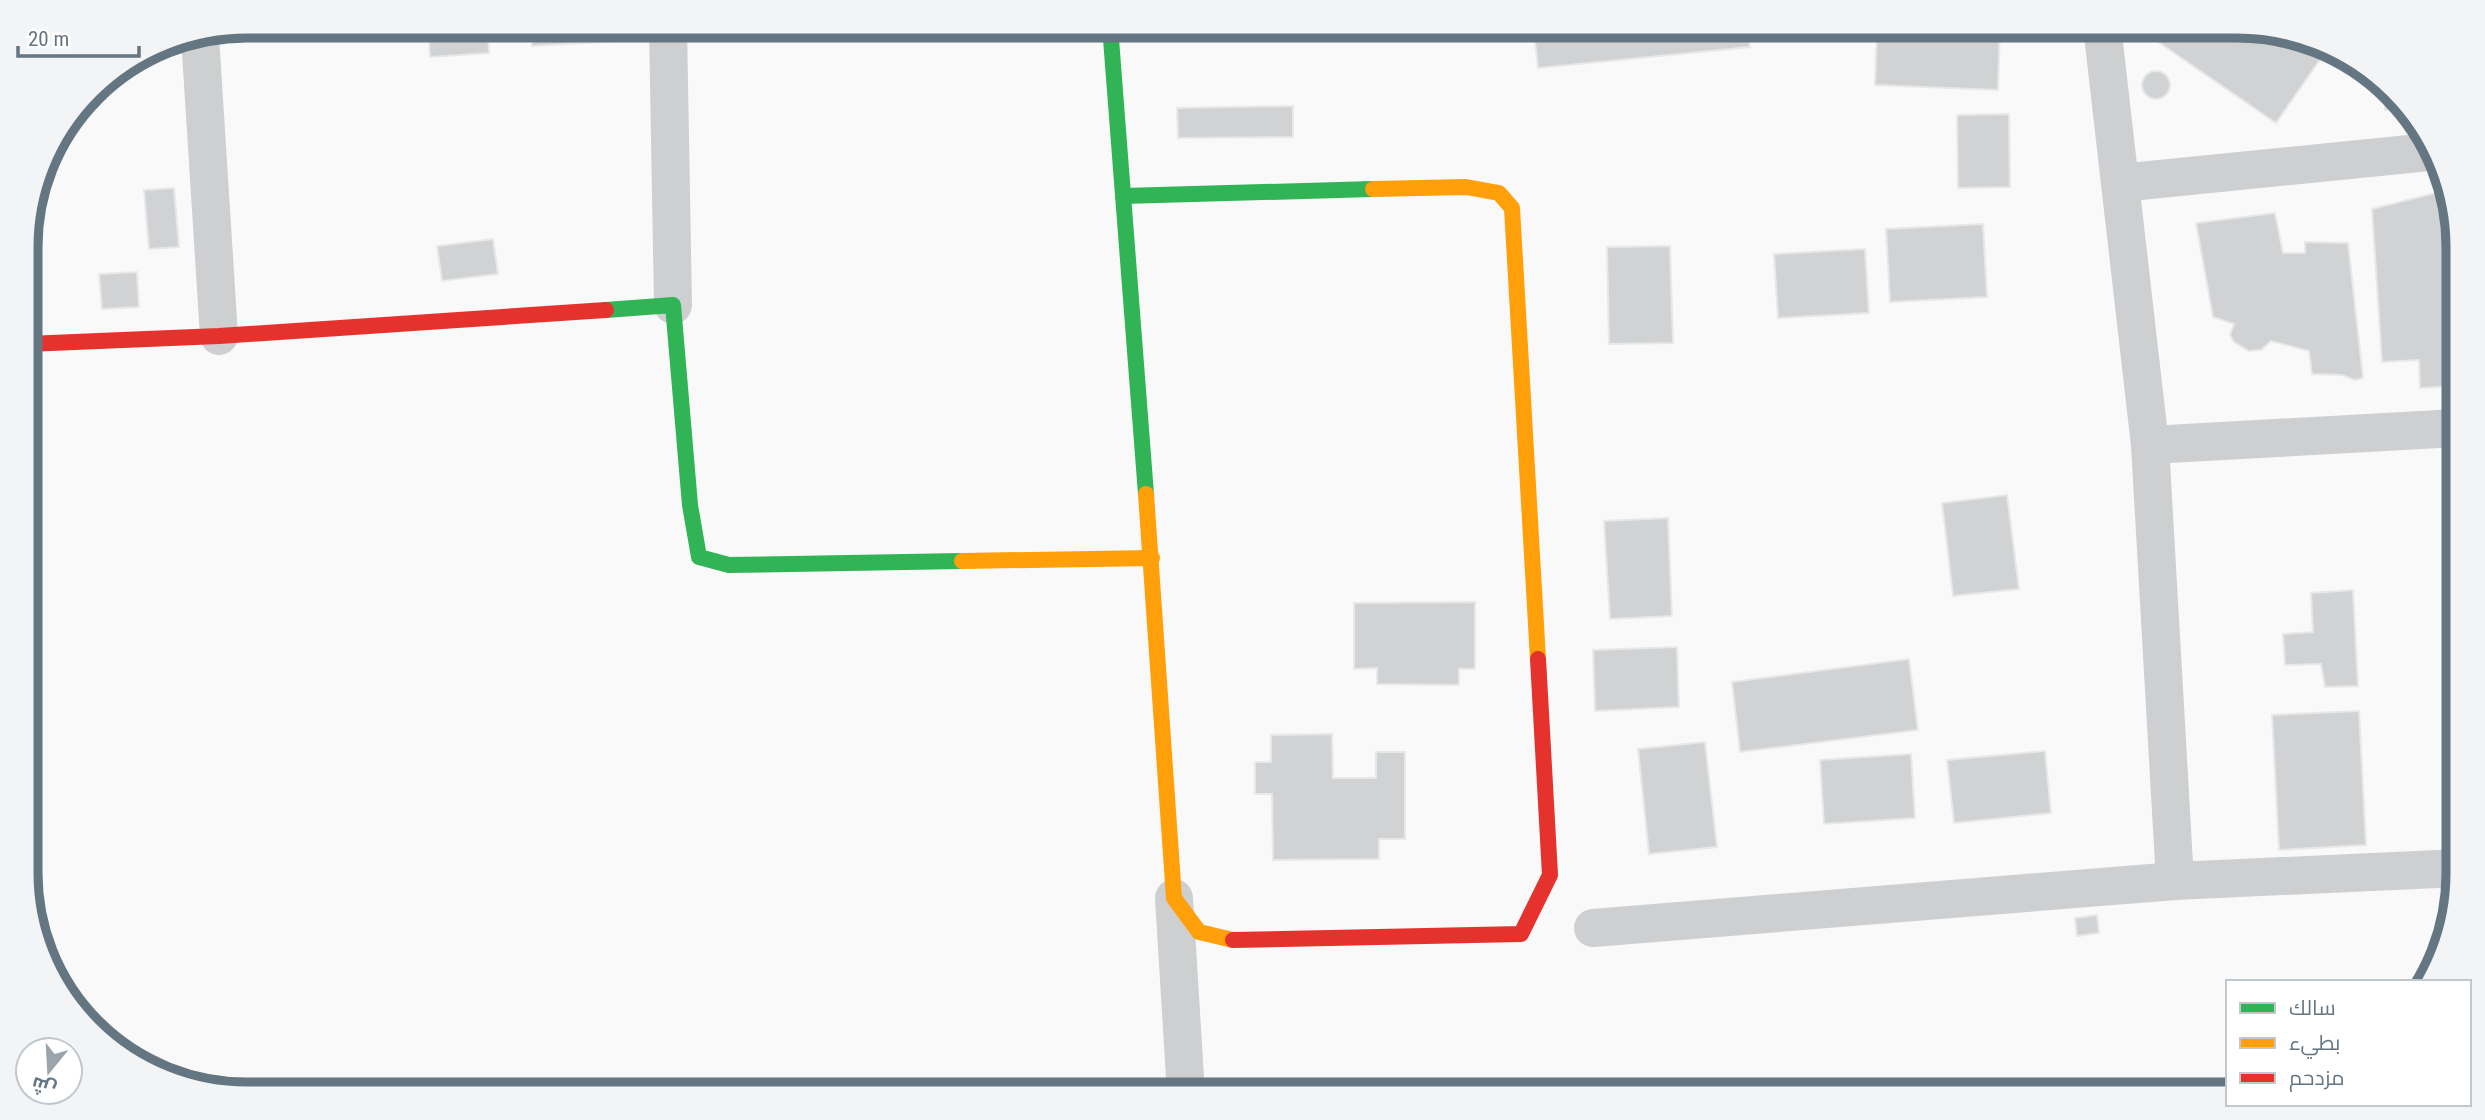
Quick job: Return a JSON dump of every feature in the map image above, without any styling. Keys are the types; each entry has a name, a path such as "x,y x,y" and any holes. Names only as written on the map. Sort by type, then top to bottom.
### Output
{"street":[{"path":"2103,38 2150,445 2175,881"},
{"path":"668,39 673,305 690,505 699,557 729,565 1152,558"},
{"path":"1111,39 1152,558 1185,1082"},
{"path":"201,44 219,336"},
{"path":"2120,183 2424,153"},
{"path":"1123,196 1466,187 1499,193 1512,208 1550,875 1521,934 1227,940 1199,932 1174,898"},
{"path":"39,344 219,336 673,305"},
{"path":"2150,445 2446,429"},
{"path":"1593,928 2175,881 2446,869"}],"building":[{"path":"1534,38 1749,38 1750,47 1538,68"},
{"path":"1877,38 2000,38 1998,90 1875,85"},
{"path":"2153,38 2265,40 2322,56 2276,123"},
{"path":"429,39 488,39 489,53 430,57"},
{"path":"531,39 620,39 620,41 532,46"},
{"path":"2156,71 2166,75 2170,85 2166,95 2156,99 2146,95 2142,85 2146,75"},
{"path":"2385,100 2394,110 2385,110"},
{"path":"1293,106 1293,137 1178,138 1177,108"},
{"path":"2009,114 2010,187 1958,188 1957,115"},
{"path":"174,188 179,247 149,249 144,190"},
{"path":"2439,192 2445,220 2446,387 2420,388 2419,360 2382,362 2372,209"},
{"path":"2275,213 2283,253 2305,253 2305,242 2348,243 2363,378 2355,380 2342,375 2312,374 2309,351 2271,341 2261,350 2249,351 2234,342 2230,335 2234,324 2213,317 2196,223"},
{"path":"1983,224 1987,297 1890,302 1886,229"},
{"path":"493,239 498,274 442,281 437,246"},
{"path":"1670,246 1673,343 1609,344 1607,247"},
{"path":"1865,249 1869,313 1778,318 1774,254"},
{"path":"137,272 139,307 102,309 99,274"},
{"path":"2007,495 2019,589 1953,596 1942,503"},
{"path":"1668,518 1672,616 1610,619 1604,521"},
{"path":"2353,590 2358,686 2325,687 2321,664 2285,665 2283,634 2313,632 2311,593"},
{"path":"1475,602 1475,669 1459,669 1459,685 1377,684 1377,668 1354,669 1354,603"},
{"path":"1677,647 1679,707 1595,711 1593,650"},
{"path":"1909,659 1918,730 1740,752 1732,682"},
{"path":"2359,711 2366,845 2279,850 2272,715"},
{"path":"1332,734 1333,778 1376,778 1376,752 1405,752 1405,839 1379,839 1379,859 1273,860 1272,794 1255,794 1255,762 1271,762 1271,735"},
{"path":"1705,742 1717,847 1649,854 1638,749"},
{"path":"2045,751 2051,813 1954,823 1947,760"},
{"path":"1911,754 1915,818 1824,824 1820,760"},
{"path":"2097,915 2099,933 2077,936 2075,918"}],"traffic: fast":[{"path":"1111,39 1146,494"},
{"path":"1123,196 1373,189"},
{"path":"606,310 673,305 690,505 699,557 729,565 962,561"}],"traffic: slow":[{"path":"1373,189 1466,187 1499,193 1512,208 1538,659"},
{"path":"1146,494 1174,898 1199,932 1233,940"},
{"path":"962,561 1152,558"}],"traffic: jam":[{"path":"39,344 219,336 606,310"},
{"path":"1233,940 1521,934 1550,875 1538,659"}]}
